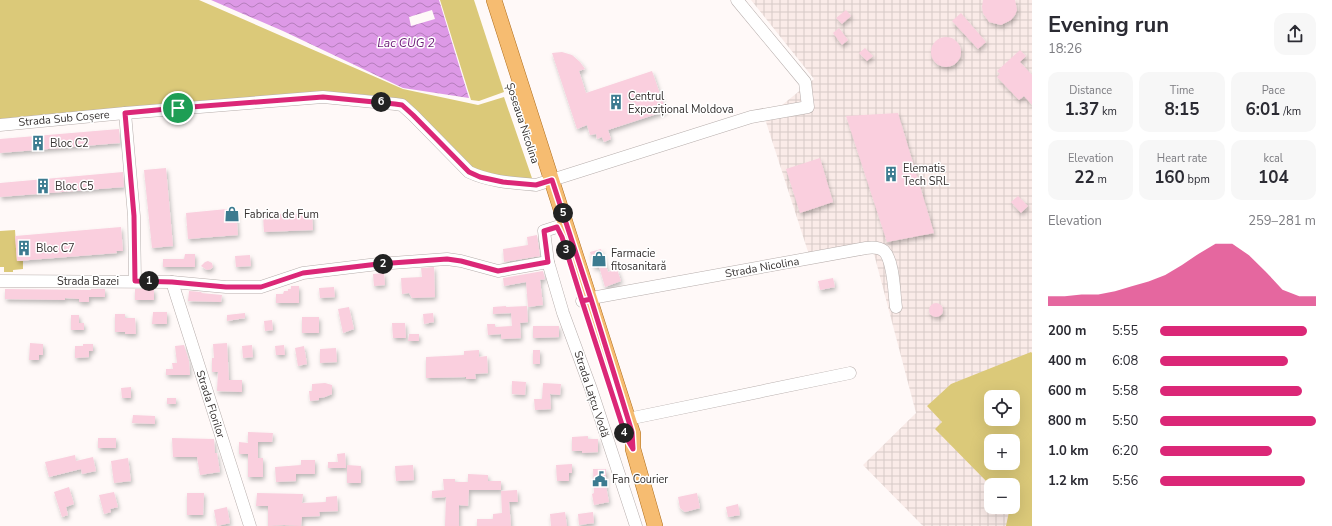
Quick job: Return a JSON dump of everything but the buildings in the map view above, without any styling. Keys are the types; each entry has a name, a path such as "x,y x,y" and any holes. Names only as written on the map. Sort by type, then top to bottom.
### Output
{"main road":[{"name":"Șoseaua Nicolina","path":"484,0 547,182"},
{"name":"Șoseaua Nicolina","path":"494,0 561,226 633,434 633,449"},
{"name":"Șoseaua Nicolina","path":"586,300 626,437 633,449 655,526"}],"street":[{"name":"Strada Sub Coșere","path":"0,124 323,97 395,104 402,105 413,115 469,172 480,177 503,182 536,185 751,117 808,107 805,82 737,0"},
{"path":"125,113 134,216 135,281"},
{"path":"548,262 544,231 561,226"},
{"name":"Strada Nicolina","path":"586,300 876,247 884,252 890,262 896,307"},
{"name":"Strada Bazei","path":"0,281 135,281 172,282 226,287 261,287 303,273 378,264 447,259 461,261 498,271 548,262"},
{"name":"Strada Lațcu Vodă","path":"548,262 563,313 591,389 636,526"},
{"name":"Strada Florilor","path":"172,282 250,526"},
{"path":"628,419 850,373"}],"shaded area":[{"path":"0,0 199,0 403,89 478,105 504,97 533,181 473,171 405,104 387,96 329,93 128,107 0,119"},
{"path":"440,0 474,0 504,92 479,101 471,100"},
{"path":"751,0 1032,0 1032,526 923,526 863,465 916,413 873,250 812,264 765,119 814,79"},
{"path":"15,230 17,261 23,261 23,269 13,270 13,272 4,272 4,267 0,267 0,231"},
{"path":"1031,352 1032,353 1032,526 1006,526 1009,514 1020,514 1020,478 984,479 935,429 942,422 927,406 951,384"}],"water":[{"name":"Lac CUG 2","path":"211,0 439,0 469,98 403,88 283,31"}],"pier":[{"path":"432,10 435,19 411,26 409,17"}],"place":[{"name":"Centrul Expozițional Moldova","path":"616,102"},
{"name":"Bloc C2","path":"38,143"},
{"name":"Elematis Tech SRL","path":"891,174"},
{"name":"Bloc C5","path":"43,186"},
{"name":"Fabrica de Fum","path":"232,214"},
{"name":"Bloc C7","path":"24,248"},
{"name":"Farmacie fitosanitară","path":"599,259"},
{"name":"Fan Courier","path":"600,479"}],"route":[{"path":"178,108 125,113 134,216 135,281 172,282 226,287 261,287 303,273 378,264 447,259 461,261 498,271 548,262 544,231 557,227 562,237 582,301 591,299 633,434 633,449 626,437 582,301 591,299 552,180 536,185 503,182 480,177 469,172 402,105 323,97 178,108"}]}
